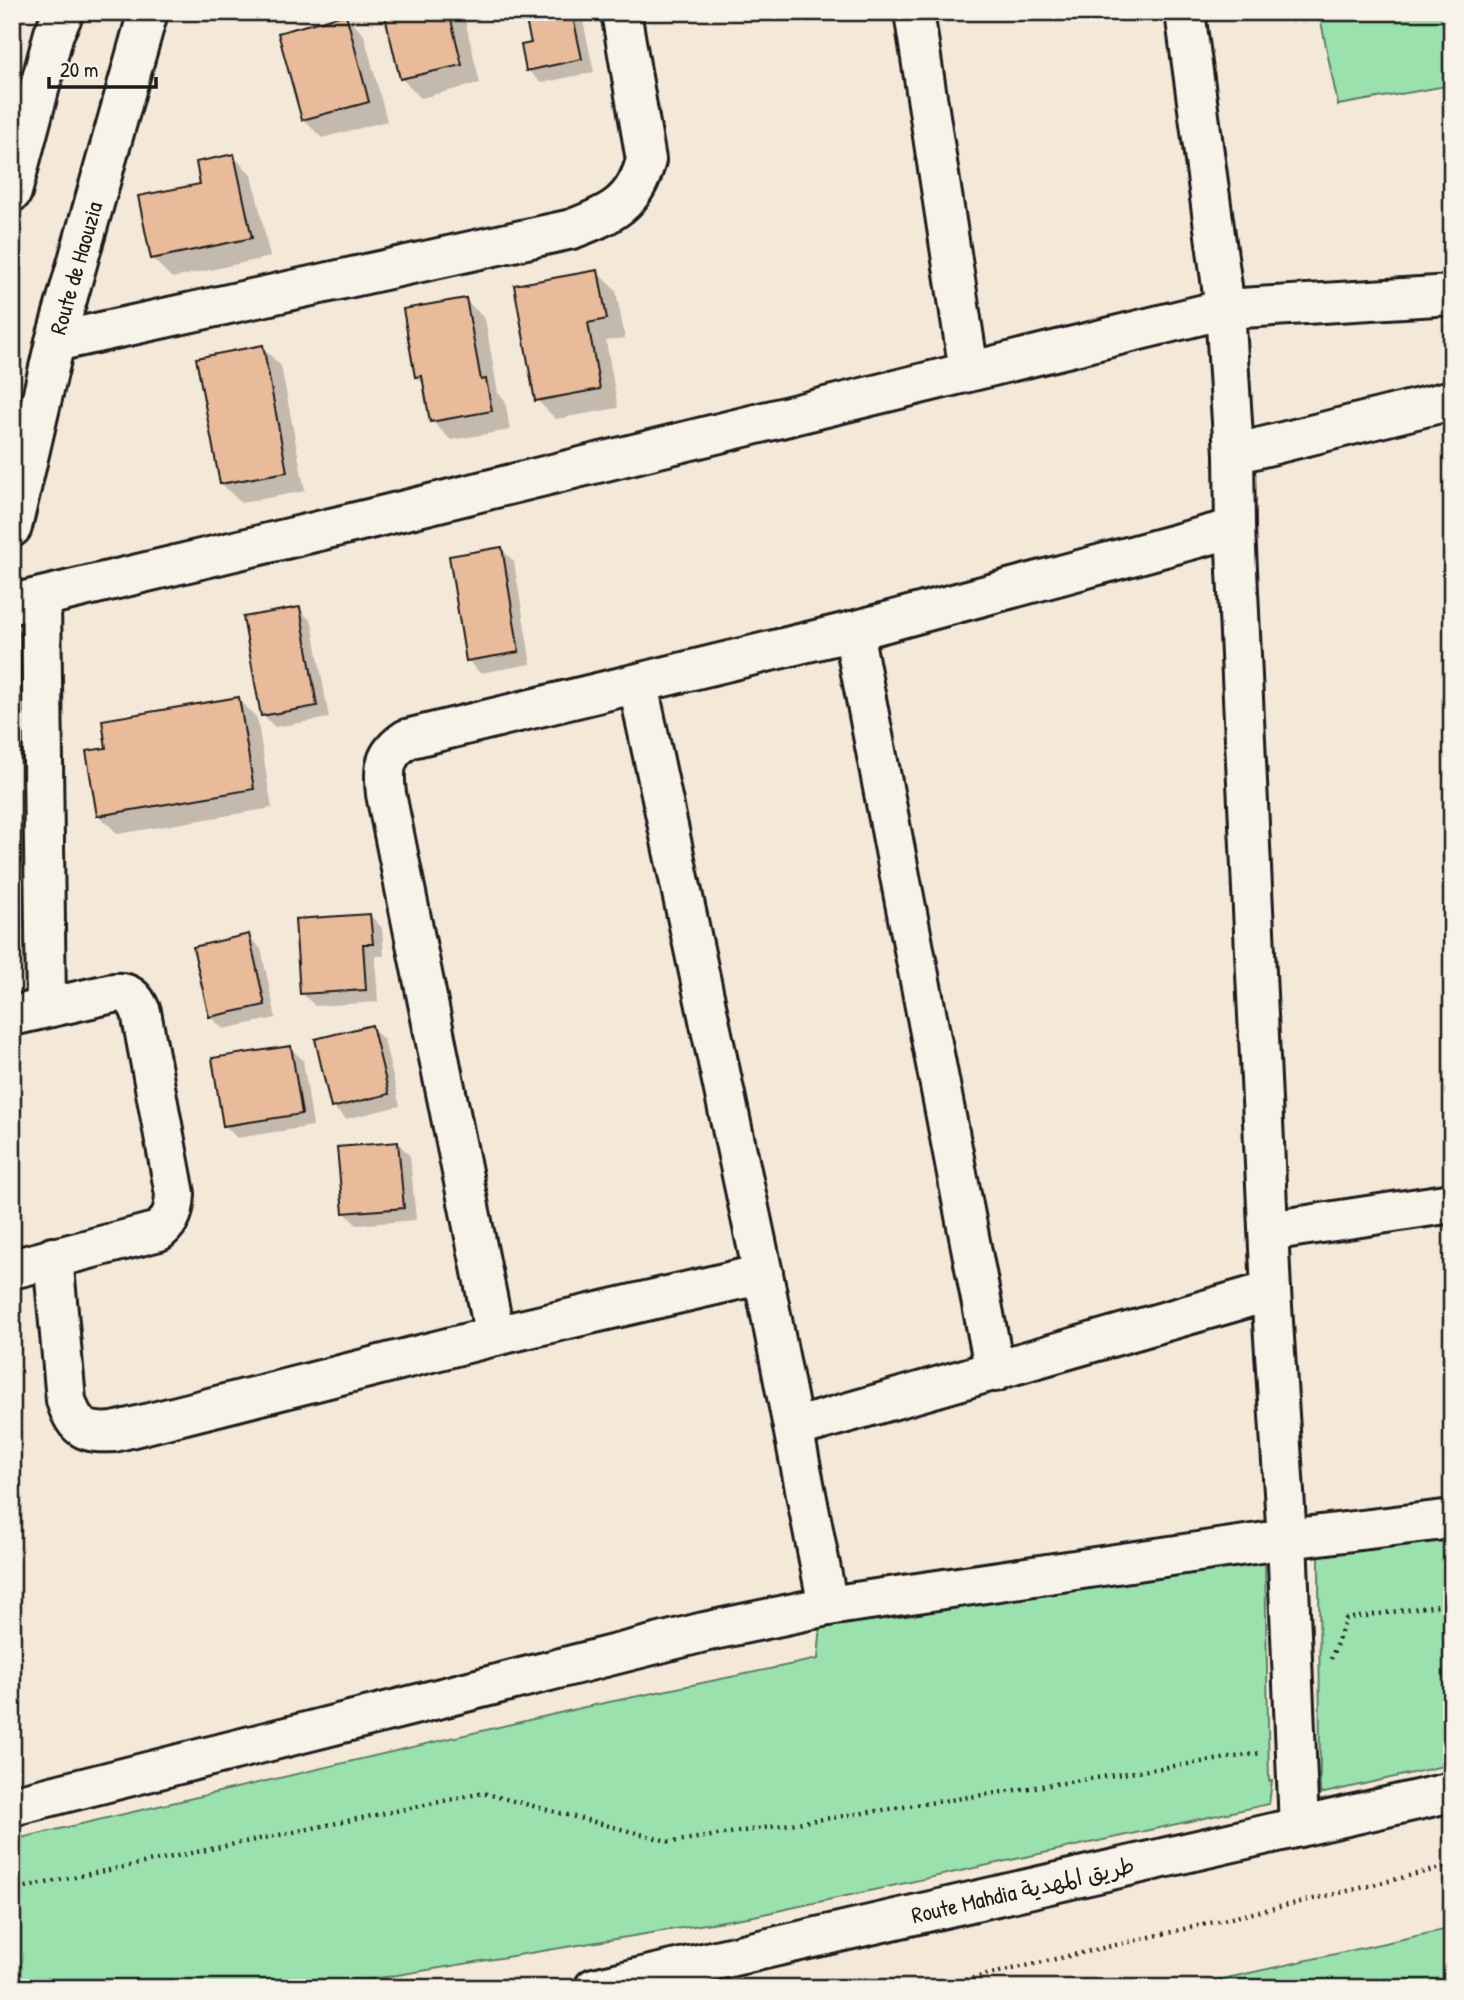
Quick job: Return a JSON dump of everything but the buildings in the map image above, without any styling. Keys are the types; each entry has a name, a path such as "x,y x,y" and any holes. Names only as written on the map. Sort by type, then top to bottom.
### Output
{"street":[{"path":"12,192 54,33 64,12"},
{"name":"Route de Haouzia","path":"12,527 55,342 148,12"},
{"path":"55,342 572,229 604,217 627,201 641,180 646,160 621,12"},
{"path":"914,12 969,371"},
{"path":"1185,12 1225,309 1299,1827"},
{"path":"12,1269 159,1231 169,1223 175,1194 141,1012 136,999 121,992 29,1012 27,601 1225,309 1452,295"},
{"path":"1234,454 1452,400"},
{"path":"495,1336 386,794 386,761 394,748 407,739 852,631 1235,528"},
{"path":"852,631 995,1372"},
{"path":"638,685 794,1428 828,1606"},
{"path":"1269,1231 1452,1203"},
{"path":"53,1257 66,1401 71,1416 80,1428 94,1433 114,1432 495,1336 762,1274"},
{"path":"794,1428 1271,1291"},
{"path":"12,1805 691,1635 828,1606 1287,1539 1452,1519"},
{"name":"Route Mahdia طريق المهدية","path":"594,1988 1452,1792"}],"path":[{"path":"1326,1671 1346,1619 1452,1603"},
{"path":"12,1891 483,1793 671,1842 1295,1748"},
{"path":"931,1988 1452,1865"}],"green space":[{"path":"1319,12 1452,12 1452,85 1338,105"},
{"path":"1452,1535 1452,1764 1320,1794 1319,1550"},
{"path":"1265,1560 1269,1781 1272,1781 1269,1804 754,1916 319,1988 12,1988 12,1840 585,1707 818,1659 821,1623"},
{"path":"1452,1928 1452,1988 1182,1988"}]}
